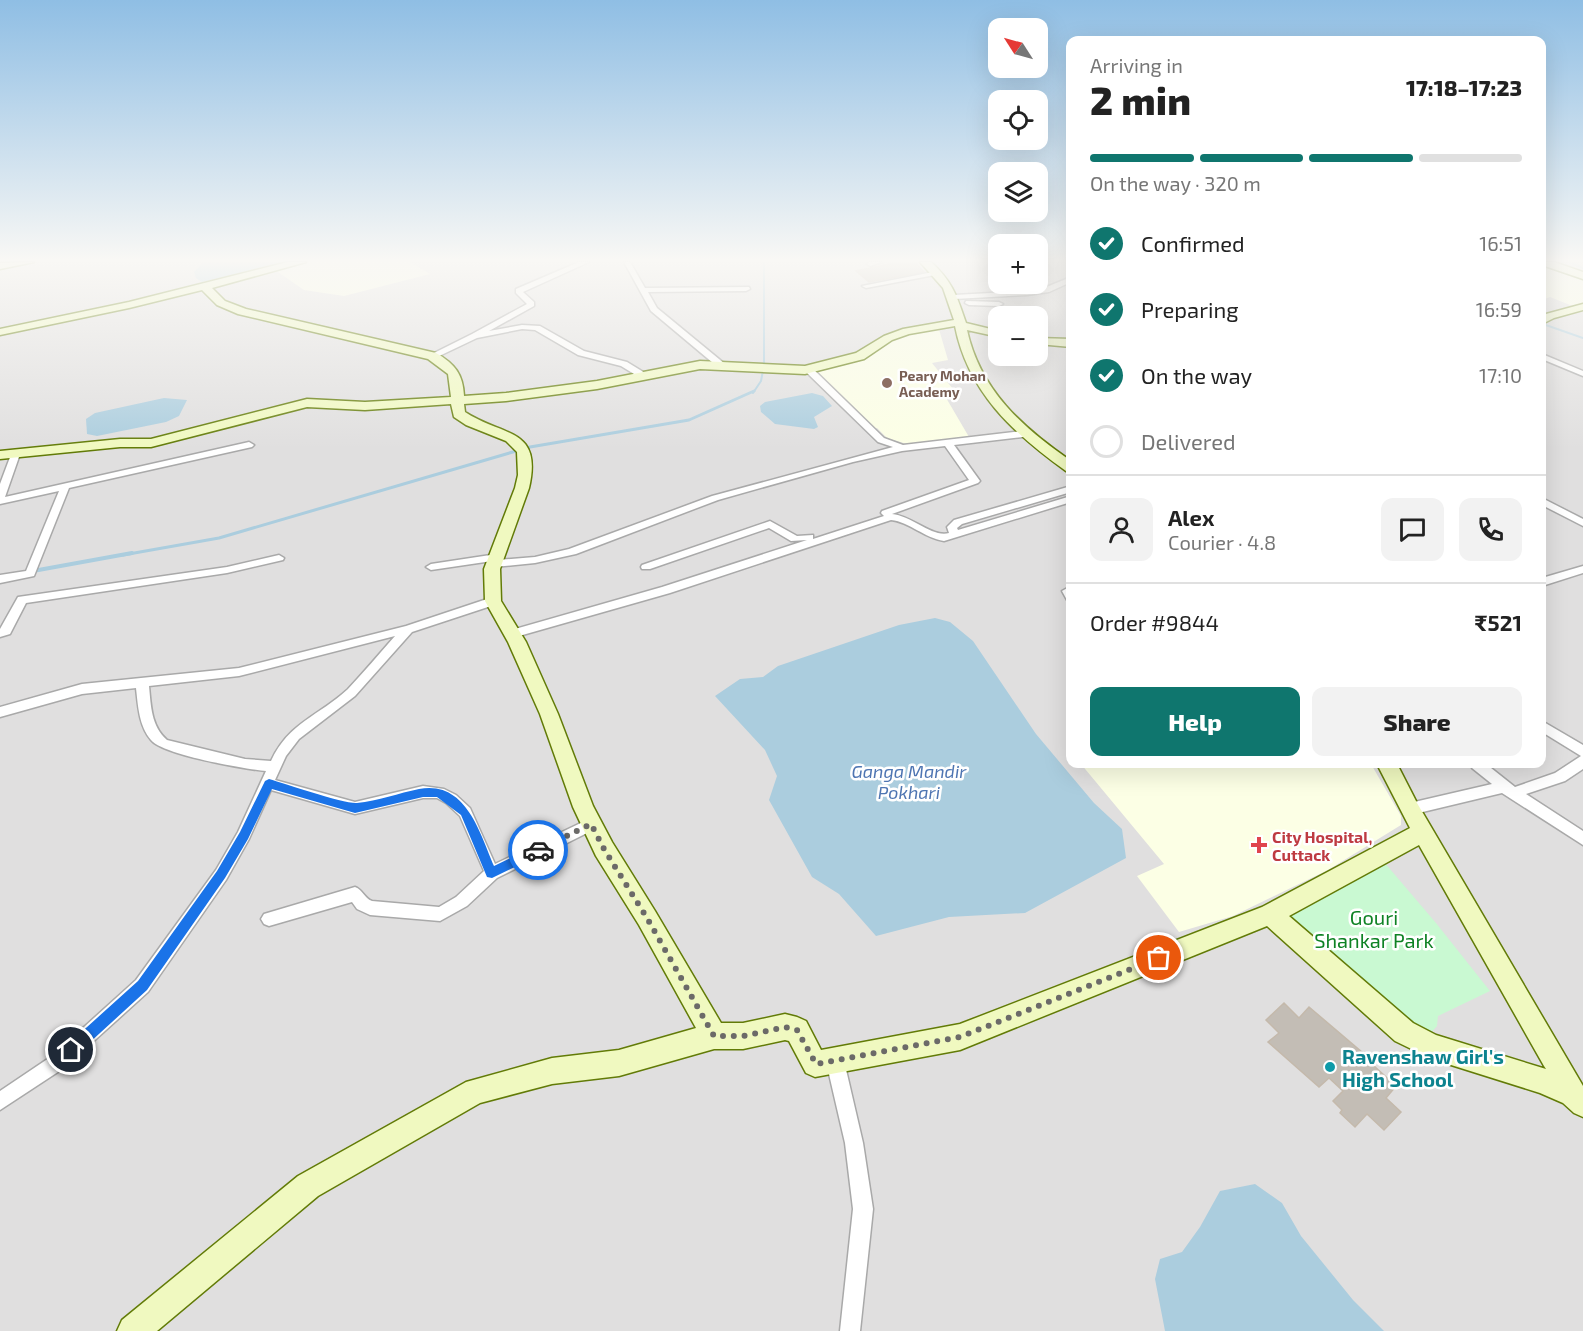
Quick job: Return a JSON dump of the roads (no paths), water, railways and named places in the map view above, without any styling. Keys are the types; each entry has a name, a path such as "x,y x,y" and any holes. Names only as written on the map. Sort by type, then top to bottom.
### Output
{"street":[{"path":"0,332 36,324"},
{"path":"294,324 432,356 447,364 455,372 458,380 459,414 501,433 520,445 524,452 525,475 495,561 491,583 493,601 512,634 549,714 591,824 714,1036"},
{"path":"432,356 496,324"},
{"path":"672,324 722,366"},
{"path":"0,455 170,440 308,403 365,406 459,401 586,386 685,367 808,369 860,356 888,338 906,331 960,324"},
{"path":"961,324 988,331"},
{"path":"961,324 982,343 974,371 998,405 1023,434 1066,464"},
{"path":"475,336 522,327 537,328 581,353 624,364 642,375"},
{"path":"1048,342 1066,343"},
{"path":"1546,358 1583,374"},
{"path":"808,369 881,440 902,448"},
{"path":"431,567 535,560 572,552 737,491 902,448 1023,434"},
{"path":"646,567 770,524 795,539 830,532 975,481 947,442"},
{"path":"15,454 0,499 65,487 249,445"},
{"path":"0,579 30,574 65,487"},
{"path":"955,535 952,527 958,522 1066,490"},
{"path":"512,634 666,590 890,517 907,520 930,537 944,538 1066,502"},
{"path":"1546,503 1583,523"},
{"path":"0,633 6,631 22,600 227,570 279,558"},
{"path":"1546,581 1583,568"},
{"path":"0,712 82,689 239,672 408,629 493,601"},
{"path":"0,1101 58,1062 142,986 221,874 244,835 269,784 281,753 294,735 351,693 408,629"},
{"path":"142,682 148,725 155,738 163,744 226,761 276,767"},
{"path":"1546,729 1583,752"},
{"path":"1410,809 1548,782 1576,768 1583,761"},
{"path":"1389,768 1423,832 1577,1099"},
{"path":"1482,768 1509,790 1583,839"},
{"path":"269,784 355,808 423,792 439,793 451,799 465,812 492,873"},
{"path":"269,919 355,894 362,904 370,908 440,914 468,897 492,873 591,824"},
{"path":"133,1331 308,1186 475,1092 552,1071 619,1063 714,1036 743,1036 785,1027 797,1030 816,1064 960,1037 1270,914 1423,832"},
{"path":"1270,914 1404,1032 1432,1046 1542,1082 1577,1099"},
{"path":"835,1061 854,1143 863,1209 850,1331"}],"water":[{"path":"812,393 823,396 832,406 814,417 818,427 814,429 775,424 761,412 760,406 765,402"},
{"path":"164,398 187,400 179,416 166,422 97,436 87,434 86,419 95,413"},
{"name":"Ganga Mandir Pokhari","path":"935,618 950,622 973,641 1036,734 1094,803 1122,829 1126,858 1025,913 949,917 876,936 839,894 812,877 769,800 777,776 765,750 715,696 740,679 763,677 778,666 899,625"},
{"path":"1255,1184 1282,1203 1301,1236 1353,1300 1384,1331 1165,1331 1155,1279 1160,1259 1182,1252 1200,1227 1220,1191"}],"waterway":[{"path":"753,393 761,381 764,365 764,324"},
{"path":"1546,325 1583,338"},
{"path":"123,555 219,538 530,447 689,420 754,391"},
{"path":"33,571 132,553"}],"place":[{"name":"Peary Mohan Academy","path":"887,383"},
{"name":"City Hospital, Cuttack","path":"1259,845"},
{"name":"Ravenshaw Girl's High School","path":"1330,1067"}],"park label":[{"name":"Gouri Shankar Park","path":"1374,928"}]}
